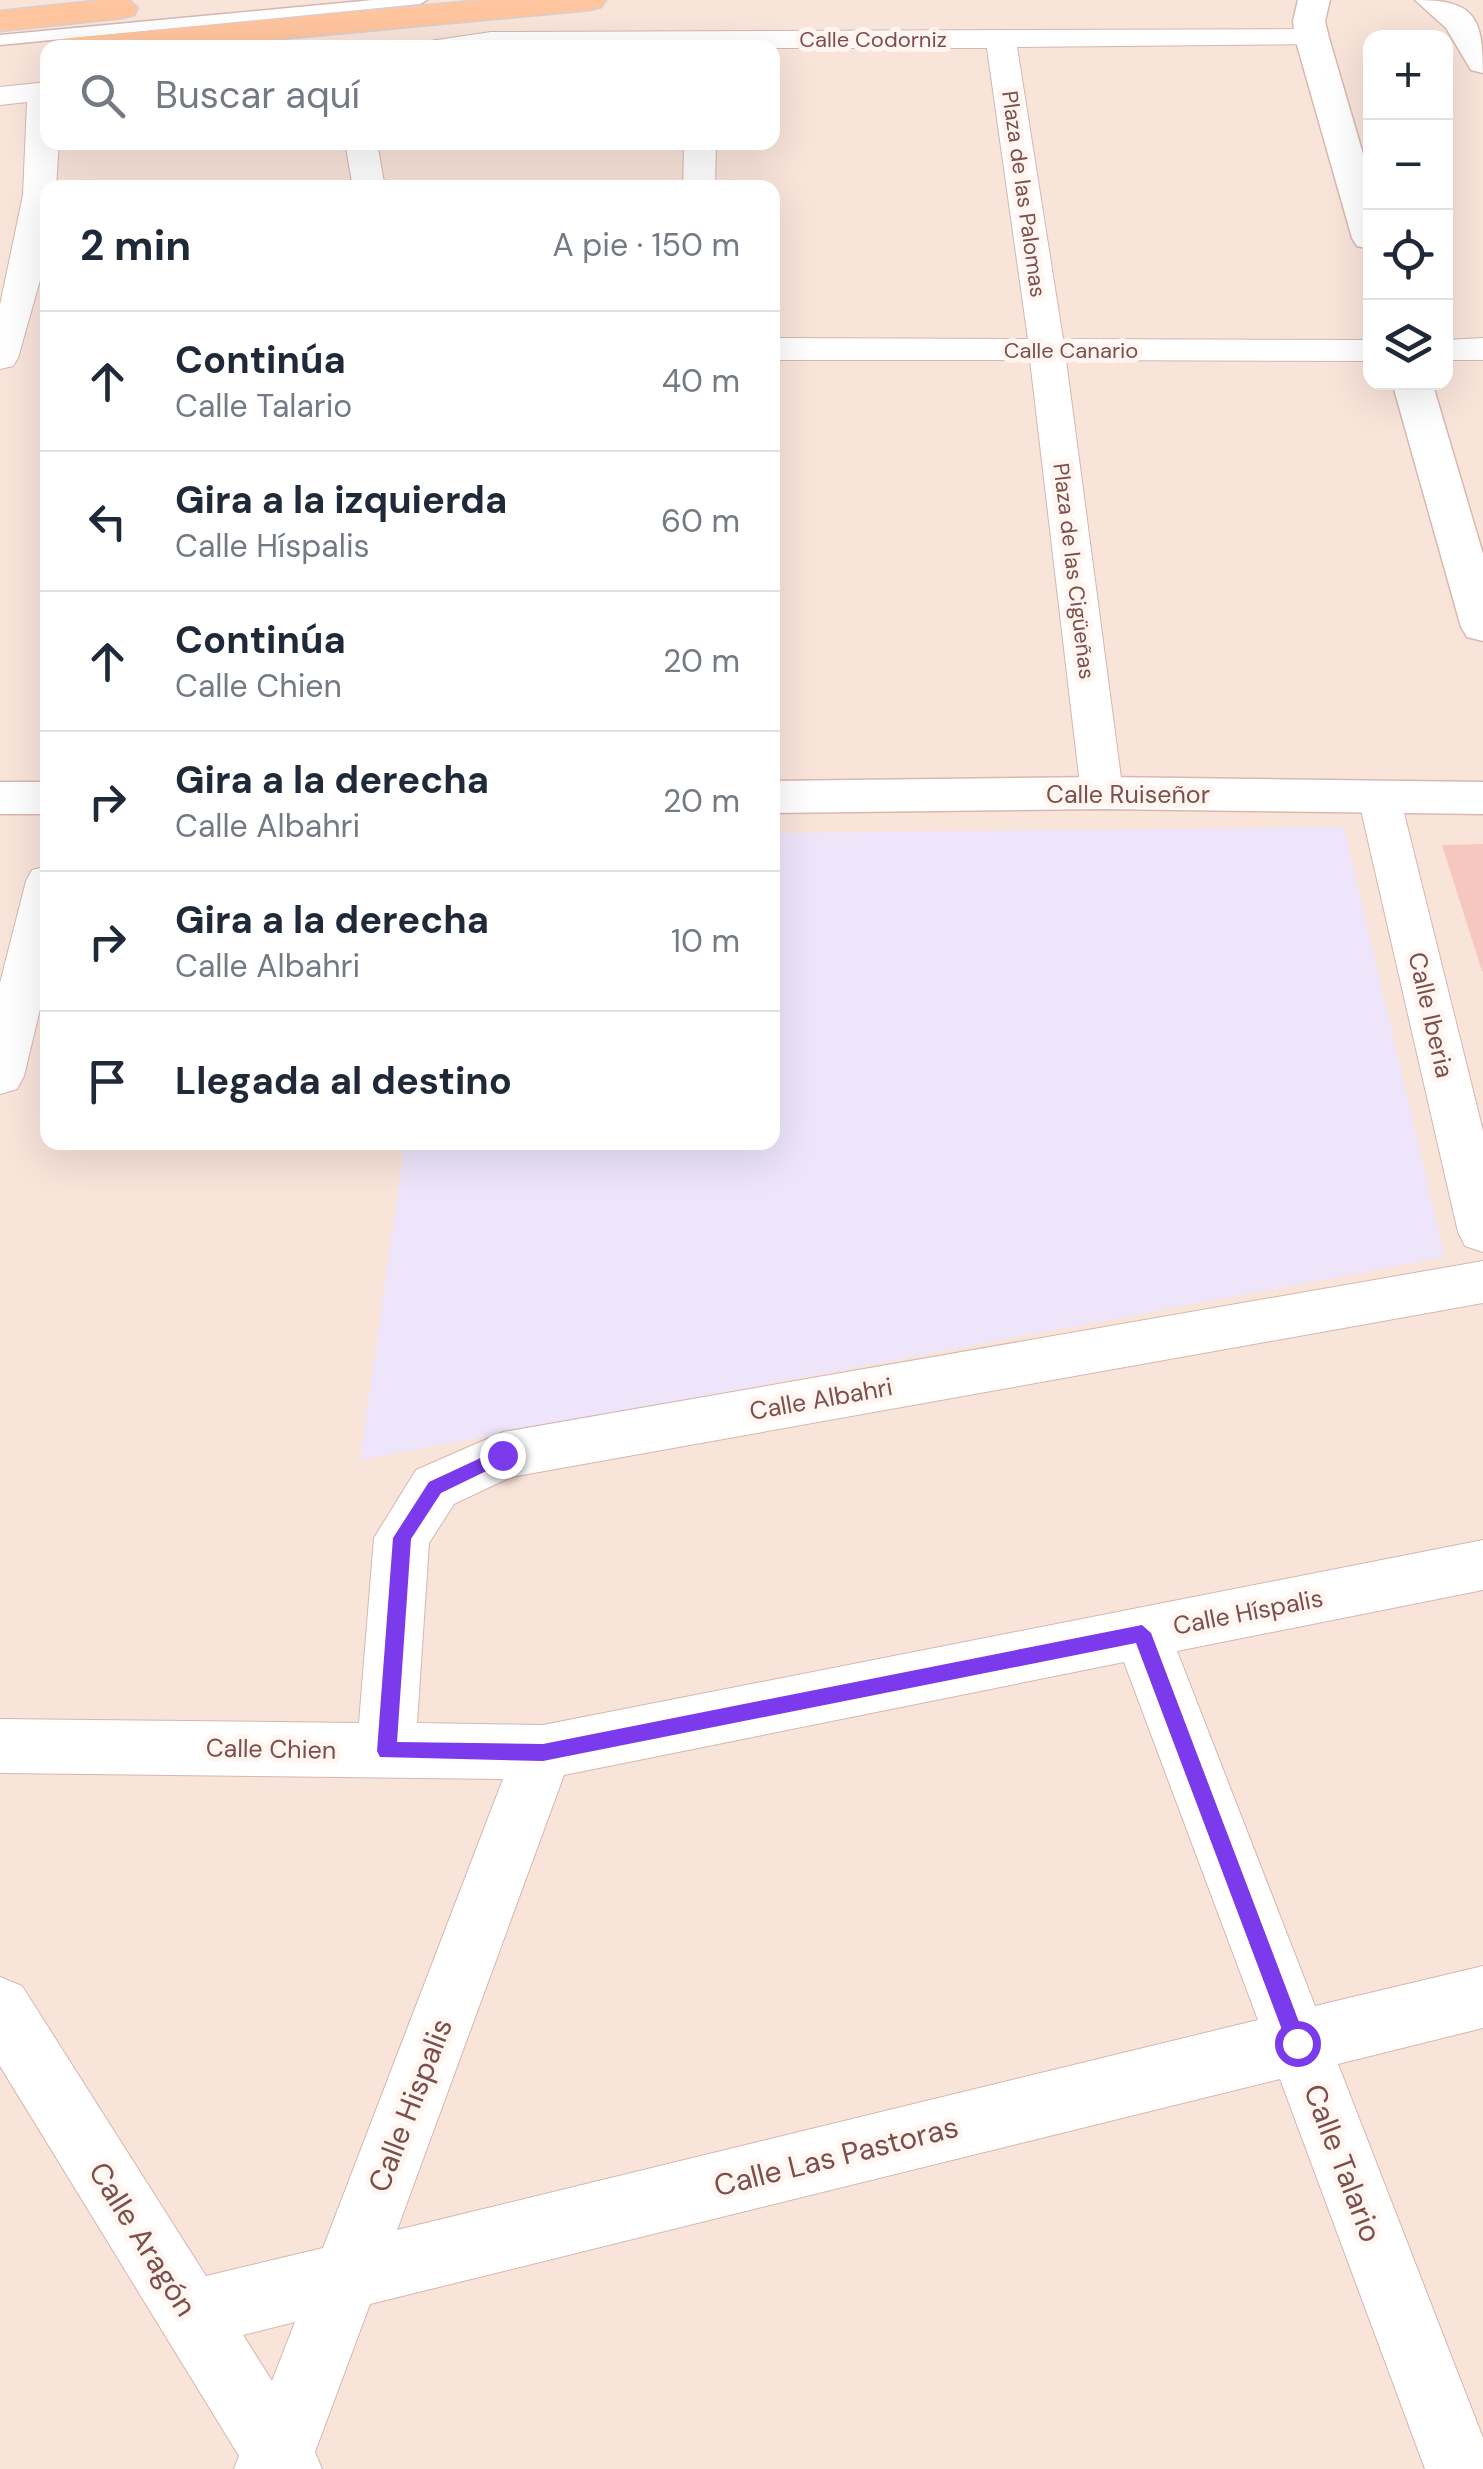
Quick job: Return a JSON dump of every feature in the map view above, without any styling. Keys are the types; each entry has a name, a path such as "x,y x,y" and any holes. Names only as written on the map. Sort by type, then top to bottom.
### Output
{"main road":[{"path":"0,20 204,0"},
{"path":"157,40 590,0"},
{"path":"0,55 40,51"}],"street":[{"path":"1314,0 1308,21 1363,214"},
{"path":"1431,0 1459,22 1483,63"},
{"name":"Calle Codorniz","path":"780,42 1312,38"},
{"name":"Plaza de las Palomas","path":"1001,39 1047,350"},
{"path":"0,96 40,92"},
{"path":"43,180 44,150"},
{"path":"362,150 367,180"},
{"path":"700,150 700,180"},
{"path":"9,350 34,250 40,204"},
{"name":"Calle Canario","path":"780,349 1363,350"},
{"path":"1453,350 1483,349"},
{"name":"Plaza de las Cigüeñas","path":"1047,350 1102,793"},
{"path":"1414,390 1483,627"},
{"name":"Calle Ruiseñor","path":"780,796 1102,793 1483,798"},
{"name":"Calle Iberia","path":"1380,797 1482,1220"},
{"path":"0,798 40,798"},
{"path":"0,1072 40,913"},
{"name":"Calle Albahri","path":"386,1751 402,1538 435,1487 502,1455 1483,1282"},
{"name":"Calle Híspalis","path":"543,1752 1483,1565"},
{"name":"Calle Talario","path":"1142,1633 1460,2469"},
{"name":"Calle Chien","path":"0,1746 543,1752"},
{"name":"Calle Hispalis","path":"278,2465 543,1752"},
{"name":"Calle Las Pastoras","path":"190,2314 1483,1997"},
{"name":"Calle Aragón","path":"0,2008 190,2314 278,2465"}],"lane":[{"path":"0,30 295,0"},
{"path":"0,40 420,0"}],"shaded area":[{"path":"0,0 1483,0 1483,2469 0,2469"},
{"path":"1344,827 1445,1257 360,1460 404,1150 780,1150 780,833"}],"building":[{"path":"1483,844 1483,971 1482,971 1442,845"}],"route":[{"path":"502,1455 435,1487 402,1538 386,1751 543,1752 1142,1633 1297,2043"}]}
